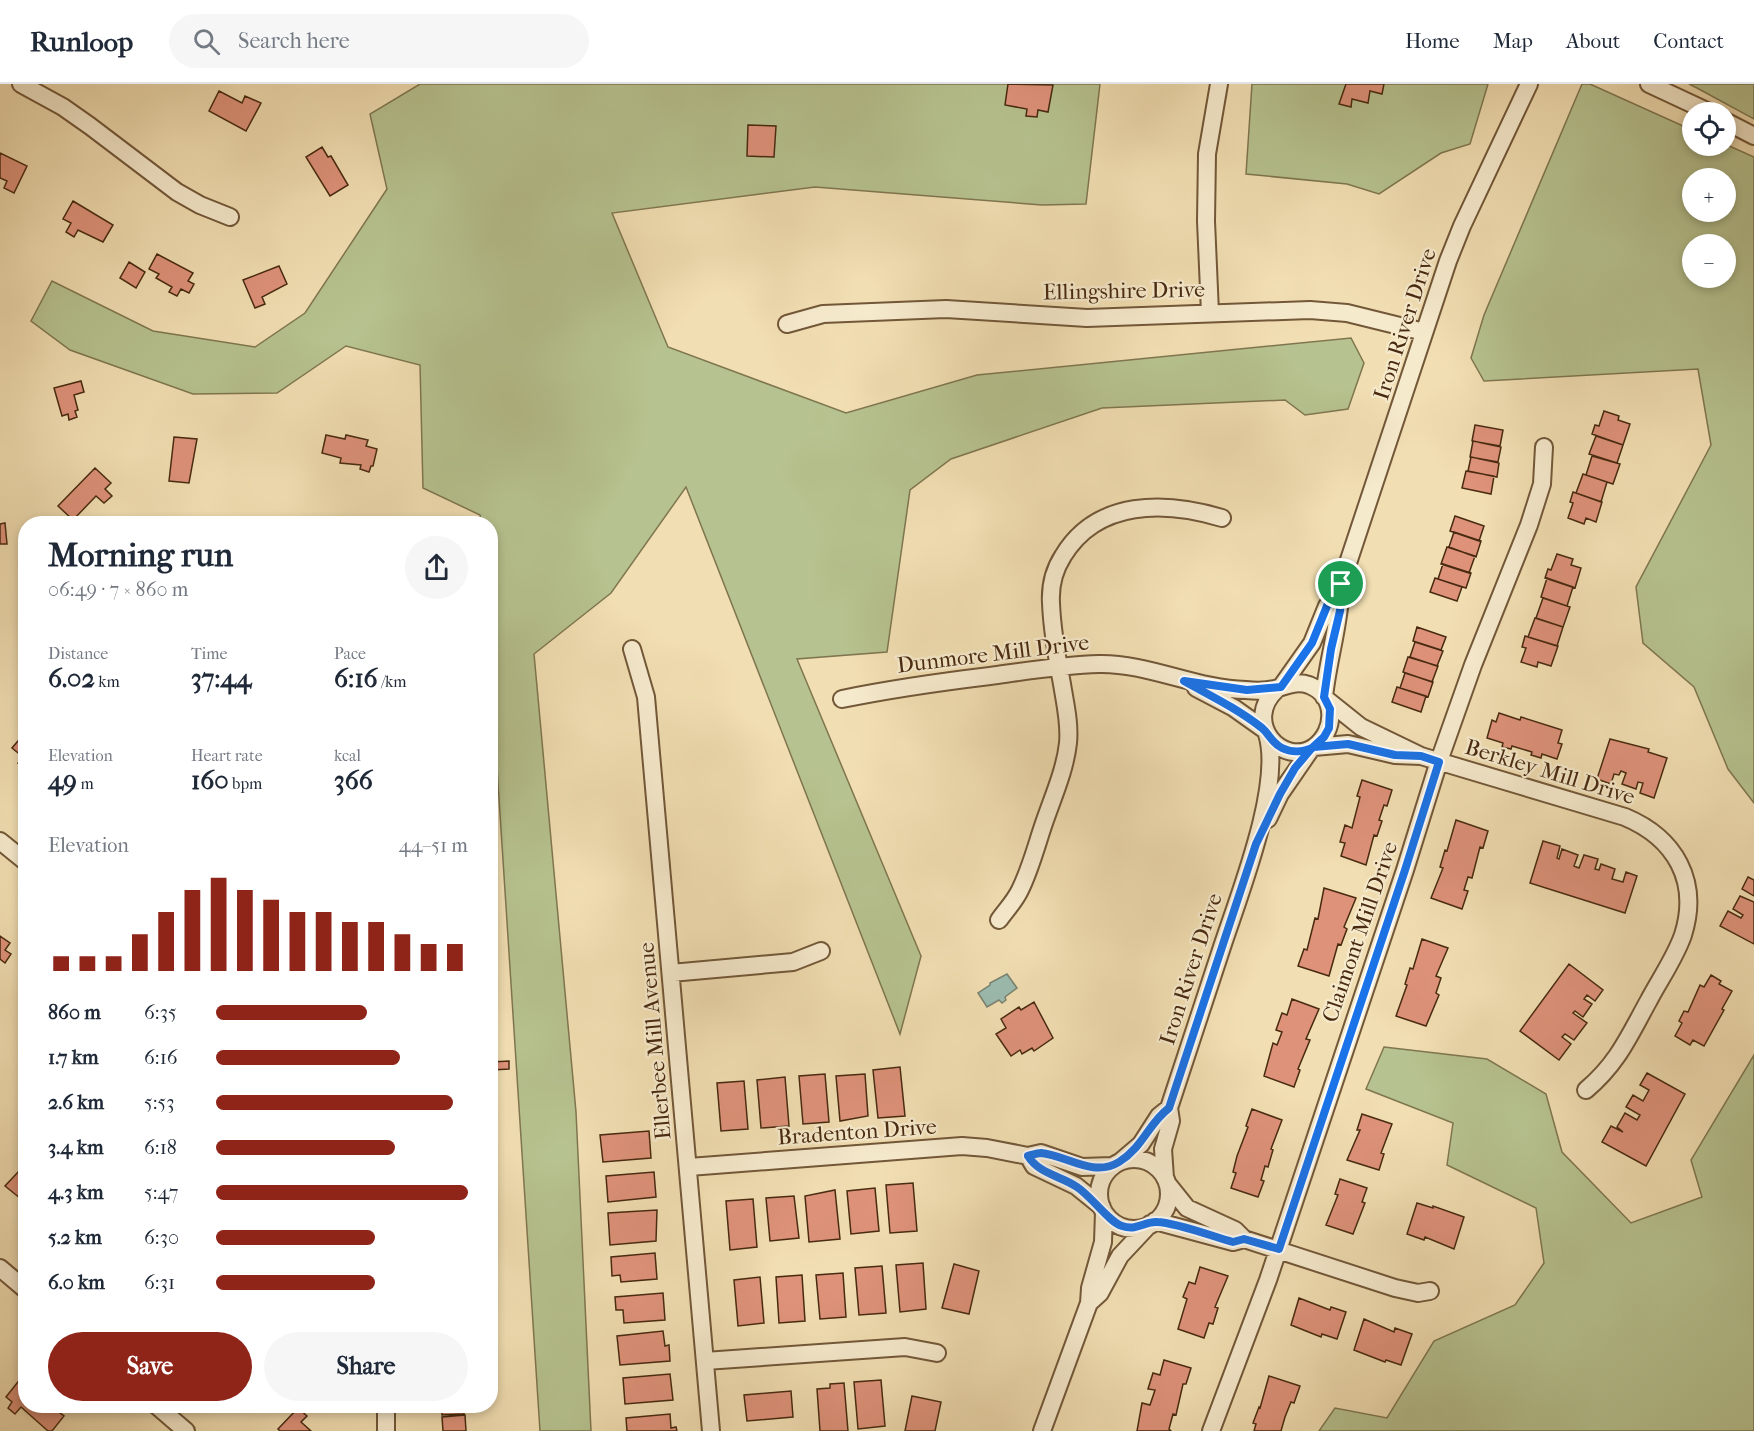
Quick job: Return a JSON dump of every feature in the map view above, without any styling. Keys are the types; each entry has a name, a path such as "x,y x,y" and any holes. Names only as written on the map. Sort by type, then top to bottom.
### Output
{"street":[{"path":"21,84 63,107 177,192 200,205 230,217"},
{"path":"1210,313 1206,221 1207,154 1219,84"},
{"name":"Iron River Drive","path":"1279,688 1312,643 1327,606 1341,584 1424,332 1462,226 1528,84"},
{"path":"1649,84 1688,102"},
{"path":"1736,127 1754,136"},
{"name":"Ellingshire Drive","path":"787,324 823,314 946,309 1087,318 1288,310 1329,311 1424,332"},
{"name":"Claimont Mill Drive","path":"1211,1431 1279,1249 1473,665 1540,494 1544,474 1544,447"},
{"path":"999,920 1020,890 1065,759 1068,733 1051,605 1052,585 1060,561 1081,532 1108,515 1138,509 1186,509 1222,518"},
{"name":"Iron River Drive","path":"1325,698 1329,659 1340,611 1341,584"},
{"name":"Ellerbee Mill Avenue","path":"632,649 645,697 711,1431"},
{"name":"Dunmore Mill Drive","path":"842,699 890,689 1059,666 1102,664 1184,681 1247,690 1279,688"},
{"name":"Dunmore Mill Drive","path":"1184,681 1234,708 1266,732"},
{"path":"1300,683 1309,685 1325,698 1331,719 1329,728 1324,737 1312,748 1290,750 1281,747 1266,732 1263,712 1270,695 1279,688 1300,683"},
{"name":"Berkley Mill Drive","path":"1325,698 1361,727 1421,756 1642,824 1669,846 1680,862 1688,903 1682,936 1615,1062 1586,1090"},
{"name":"Iron River Drive","path":"1166,1180 1163,1149 1171,1121 1169,1108 1256,844 1271,768 1271,747 1266,732"},
{"name":"Berkley Mill Drive","path":"1312,748 1348,744 1395,755 1421,756"},
{"name":"Iron River Drive","path":"1256,844 1280,794 1312,748"},
{"path":"0,841 18,856"},
{"path":"671,973 792,962 821,951"},
{"name":"Iron River Drive","path":"1117,1164 1141,1144 1159,1116 1169,1108"},
{"name":"Bradenton Drive","path":"689,1167 962,1146 1028,1156 1041,1153 1082,1167 1117,1164"},
{"name":"Bradenton Drive","path":"1028,1156 1034,1166 1076,1186 1103,1210"},
{"path":"1042,1431 1089,1303 1090,1288 1103,1242 1103,1210 1099,1198 1101,1180 1117,1164 1138,1159 1154,1165 1187,1208 1235,1230 1244,1239 1395,1288 1418,1293 1430,1291"},
{"path":"1089,1303 1100,1293 1120,1256 1165,1208 1168,1191 1166,1180"},
{"path":"1103,1210 1119,1225 1140,1228 1152,1223 1233,1242 1244,1239"},
{"path":"0,1268 18,1283"},
{"path":"705,1361 905,1347 937,1353"},
{"path":"165,1413 186,1431"},
{"path":"386,1413 386,1431"}],"green space":[{"path":"420,84 1100,84 1086,204 1042,205 815,187 612,213 668,347 846,413 977,375 1351,338 1364,363 1348,409 1305,415 1285,400 1102,408 951,459 910,490 887,652 797,659 921,956 900,1034 686,487 611,593 534,654 576,1112 591,1431 540,1431 498,783 498,516 480,516 423,488 420,365 346,346 277,393 193,394 70,350 31,321 52,281 153,331 255,347 305,313 387,189 370,114"},
{"path":"1252,84 1488,84 1470,144 1441,153 1379,194 1347,184 1246,174"},
{"path":"1582,84 1590,84 1682,125 1682,156 1736,156 1736,149 1754,157 1754,803 1728,769 1694,687 1643,643 1636,587 1711,445 1698,369 1484,381 1471,358 1484,315"},
{"path":"1689,84 1754,84 1754,119 1736,109 1736,102 1723,102"},
{"path":"1384,1047 1487,1059 1546,1094 1562,1152 1631,1223 1702,1197 1691,1160 1754,1055 1754,1431 1319,1431 1335,1408 1387,1418 1434,1341 1515,1305 1544,1263 1536,1208 1447,1165 1453,1123 1366,1089"}],"water":[{"path":"1007,974 1017,988 1005,997 1006,1000 1002,1003 999,1000 987,1007 978,993"}],"building":[{"path":"1008,84 1053,85 1048,112 1038,110 1037,117 1026,116 1027,109 1005,105"},
{"path":"1346,84 1384,84 1382,94 1370,91 1368,103 1352,99 1351,107 1339,104"},
{"path":"219,91 242,103 245,96 261,103 246,131 209,111"},
{"path":"748,125 776,126 774,157 747,156"},
{"path":"322,147 328,157 331,156 348,185 330,196 306,157"},
{"path":"0,153 27,166 14,193 4,188 7,181 0,178"},
{"path":"73,201 113,225 103,242 78,230 74,237 66,232 71,223 63,219"},
{"path":"157,254 193,273 188,281 194,284 189,293 181,289 177,296 169,292 172,287 156,278 159,274 149,269"},
{"path":"129,262 145,272 136,288 120,278"},
{"path":"279,266 287,284 262,297 265,304 255,308 243,280"},
{"path":"81,381 84,392 74,395 78,410 75,411 77,417 69,420 68,414 62,416 54,388"},
{"path":"1604,411 1619,416 1618,420 1630,424 1623,445 1592,434 1595,425 1599,426"},
{"path":"1475,425 1503,430 1500,446 1472,441"},
{"path":"326,435 345,439 346,435 368,440 366,446 377,449 373,466 369,472 360,469 361,465 340,463 341,458 322,453"},
{"path":"1596,436 1623,445 1617,463 1589,454"},
{"path":"174,437 197,439 189,483 169,481"},
{"path":"1473,441 1501,447 1498,462 1470,457"},
{"path":"1592,456 1620,464 1613,484 1586,475"},
{"path":"1471,457 1499,463 1497,477 1468,471"},
{"path":"95,468 111,483 105,489 112,496 104,503 96,496 77,516 69,516 58,506"},
{"path":"1466,471 1494,476 1491,494 1462,488"},
{"path":"1583,474 1607,482 1601,502 1576,493"},
{"path":"1573,492 1602,502 1596,522 1586,518 1584,524 1568,518 1573,503 1570,502"},
{"path":"1455,516 1484,526 1479,541 1450,531"},
{"path":"5,523 7,544 0,544 0,524"},
{"path":"1454,532 1481,541 1476,557 1449,547"},
{"path":"1447,547 1475,556 1469,573 1441,564"},
{"path":"1557,554 1573,559 1571,565 1581,568 1575,588 1545,578"},
{"path":"1443,564 1471,573 1466,588 1438,579"},
{"path":"1435,578 1462,587 1457,601 1430,592"},
{"path":"1547,578 1573,587 1567,606 1541,597"},
{"path":"1543,598 1570,607 1563,627 1536,618"},
{"path":"1535,618 1563,627 1557,646 1528,637"},
{"path":"1417,627 1446,637 1441,650 1413,641"},
{"path":"1525,636 1558,646 1551,666 1538,662 1537,667 1521,662 1526,648 1522,647"},
{"path":"1415,642 1443,651 1437,666 1410,657"},
{"path":"1408,657 1438,666 1432,682 1403,672"},
{"path":"1405,673 1433,682 1428,697 1400,688"},
{"path":"1397,687 1426,696 1421,712 1392,702"},
{"path":"1499,713 1520,720 1521,717 1562,730 1558,743 1562,744 1557,759 1542,754 1541,758 1531,755 1532,752 1512,746 1511,749 1502,747 1503,743 1487,738 1492,720 1496,722"},
{"path":"1610,739 1649,749 1648,752 1667,758 1654,798 1640,793 1643,783 1638,782 1636,789 1622,784 1626,773 1621,771 1619,775 1614,774 1611,784 1597,779"},
{"path":"18,741 18,753 12,748"},
{"path":"1362,780 1392,790 1387,806 1384,805 1379,820 1382,821 1377,836 1374,835 1366,865 1341,856 1345,843 1340,842 1345,825 1352,828"},
{"path":"1456,820 1488,831 1483,848 1480,847 1472,878 1468,877 1464,890 1468,891 1462,909 1431,898 1443,868 1440,867"},
{"path":"1543,841 1560,846 1557,858 1559,859 1562,849 1578,855 1574,866 1579,868 1584,855 1598,859 1595,869 1599,870 1601,864 1615,869 1612,879 1623,882 1626,872 1637,876 1625,913 1530,883"},
{"path":"1748,877 1754,880 1754,896 1742,889"},
{"path":"1324,888 1356,898 1344,927 1347,929 1341,945 1338,944 1329,976 1298,966 1304,949 1307,950 1315,918 1318,919"},
{"path":"1740,896 1754,902 1754,944 1720,926 1728,911 1741,918 1743,915 1733,909"},
{"path":"0,936 10,943 5,950 11,954 5,963 0,959"},
{"path":"1422,939 1448,948 1436,976 1441,978 1436,993 1439,995 1426,1026 1396,1016 1407,985 1405,984 1410,968 1413,969"},
{"path":"1569,964 1603,990 1595,1001 1587,995 1584,999 1592,1004 1583,1017 1575,1011 1573,1013 1587,1023 1574,1040 1565,1034 1562,1037 1571,1044 1559,1060 1520,1031"},
{"path":"1711,975 1721,981 1719,984 1732,991 1704,1046 1693,1040 1690,1045 1675,1036 1682,1023 1679,1021 1684,1011 1688,1012 1700,985 1704,987"},
{"path":"1292,999 1319,1009 1306,1039 1310,1040 1298,1069 1300,1070 1294,1087 1264,1076 1273,1043 1277,1045 1282,1032 1276,1030 1282,1013 1287,1015"},
{"path":"1034,1002 1053,1038 1034,1051 1032,1048 1022,1054 1020,1050 1011,1056 996,1034 1006,1028 1001,1019 1019,1007 1021,1010"},
{"path":"509,1061 509,1069 498,1070 498,1062"},
{"path":"900,1067 905,1116 878,1118 873,1070"},
{"path":"1647,1073 1685,1094 1646,1166 1602,1142 1611,1126 1623,1132 1617,1127 1625,1113 1637,1120 1640,1115 1626,1107 1633,1095 1643,1101 1649,1090 1640,1085"},
{"path":"825,1074 829,1122 803,1124 799,1076"},
{"path":"865,1074 868,1116 840,1121 836,1076"},
{"path":"785,1077 789,1126 761,1128 757,1080"},
{"path":"744,1081 748,1129 721,1131 717,1083"},
{"path":"1252,1109 1282,1120 1271,1149 1273,1150 1268,1167 1265,1166 1261,1180 1264,1181 1258,1197 1231,1188 1236,1173 1233,1172 1237,1156"},
{"path":"1362,1114 1392,1124 1381,1153 1384,1154 1379,1170 1347,1160 1360,1130 1357,1130"},
{"path":"649,1131 651,1158 603,1162 600,1135"},
{"path":"18,1172 18,1197 5,1186"},
{"path":"654,1172 656,1197 608,1202 606,1176"},
{"path":"1340,1179 1367,1188 1362,1202 1365,1203 1353,1234 1326,1225 1338,1195 1335,1194"},
{"path":"913,1183 917,1231 890,1233 886,1185"},
{"path":"875,1188 879,1231 851,1234 847,1191"},
{"path":"835,1190 840,1239 809,1242 805,1196"},
{"path":"794,1196 799,1238 770,1241 766,1198"},
{"path":"753,1199 757,1247 730,1250 726,1201"},
{"path":"1417,1203 1464,1217 1454,1249 1425,1237 1424,1240 1407,1234"},
{"path":"657,1210 656,1241 610,1245 608,1213"},
{"path":"655,1253 657,1279 621,1282 620,1275 612,1276 611,1257"},
{"path":"923,1263 926,1309 900,1312 896,1265"},
{"path":"954,1264 979,1271 969,1314 942,1308"},
{"path":"882,1266 886,1313 859,1315 855,1268"},
{"path":"1200,1267 1228,1276 1215,1307 1218,1308 1213,1324 1209,1323 1204,1338 1178,1329 1187,1299 1183,1297 1189,1282 1195,1284"},
{"path":"843,1273 846,1317 820,1319 816,1275"},
{"path":"802,1275 805,1321 779,1323 776,1277"},
{"path":"760,1277 764,1323 738,1326 734,1280"},
{"path":"663,1293 665,1320 624,1323 623,1310 616,1310 615,1297"},
{"path":"1299,1298 1330,1310 1331,1307 1346,1312 1337,1339 1322,1334 1321,1337 1291,1325"},
{"path":"1364,1319 1394,1332 1395,1328 1412,1334 1401,1365 1386,1360 1385,1362 1354,1350"},
{"path":"663,1331 665,1346 669,1345 670,1361 620,1365 617,1336"},
{"path":"1164,1360 1191,1368 1186,1384 1183,1384 1176,1415 1173,1414 1169,1429 1171,1431 1137,1431 1142,1403 1150,1405 1155,1390 1148,1389 1153,1373 1160,1375"},
{"path":"670,1374 673,1400 625,1404 623,1378"},
{"path":"1269,1376 1300,1386 1294,1403 1291,1402 1281,1431 1254,1431 1256,1424 1253,1423"},
{"path":"881,1380 885,1426 858,1429 854,1382"},
{"path":"18,1382 18,1410 15,1414 8,1408 12,1402 6,1397"},
{"path":"844,1383 848,1431 820,1431 817,1389 830,1388 830,1384"},
{"path":"791,1391 793,1417 747,1421 744,1395"},
{"path":"912,1396 941,1402 935,1431 905,1431"},
{"path":"28,1413 60,1413 64,1416 52,1431 48,1431"},
{"path":"293,1413 304,1413 307,1416 301,1422 311,1431 280,1431 278,1429"},
{"path":"442,1413 464,1414 442,1415"},
{"path":"670,1414 671,1428 676,1427 677,1431 627,1431 626,1418"},
{"path":"465,1415 466,1431 443,1431 442,1417"}],"route":[{"path":"1341,584 1327,606 1312,643 1281,687 1238,690 1184,681 1240,711 1265,730 1273,741 1290,750 1299,751 1311,749 1314,747 1335,744 1348,744 1395,755 1421,756 1439,762 1279,1249 1244,1239 1233,1242 1155,1221 1140,1228 1119,1225 1111,1220 1102,1207 1076,1186 1034,1166 1028,1156 1041,1153 1082,1167 1112,1166 1141,1144 1159,1116 1169,1108 1256,844 1295,768 1311,749 1324,737 1329,728 1330,709 1324,697 1331,649 1340,611 1341,584"}]}
